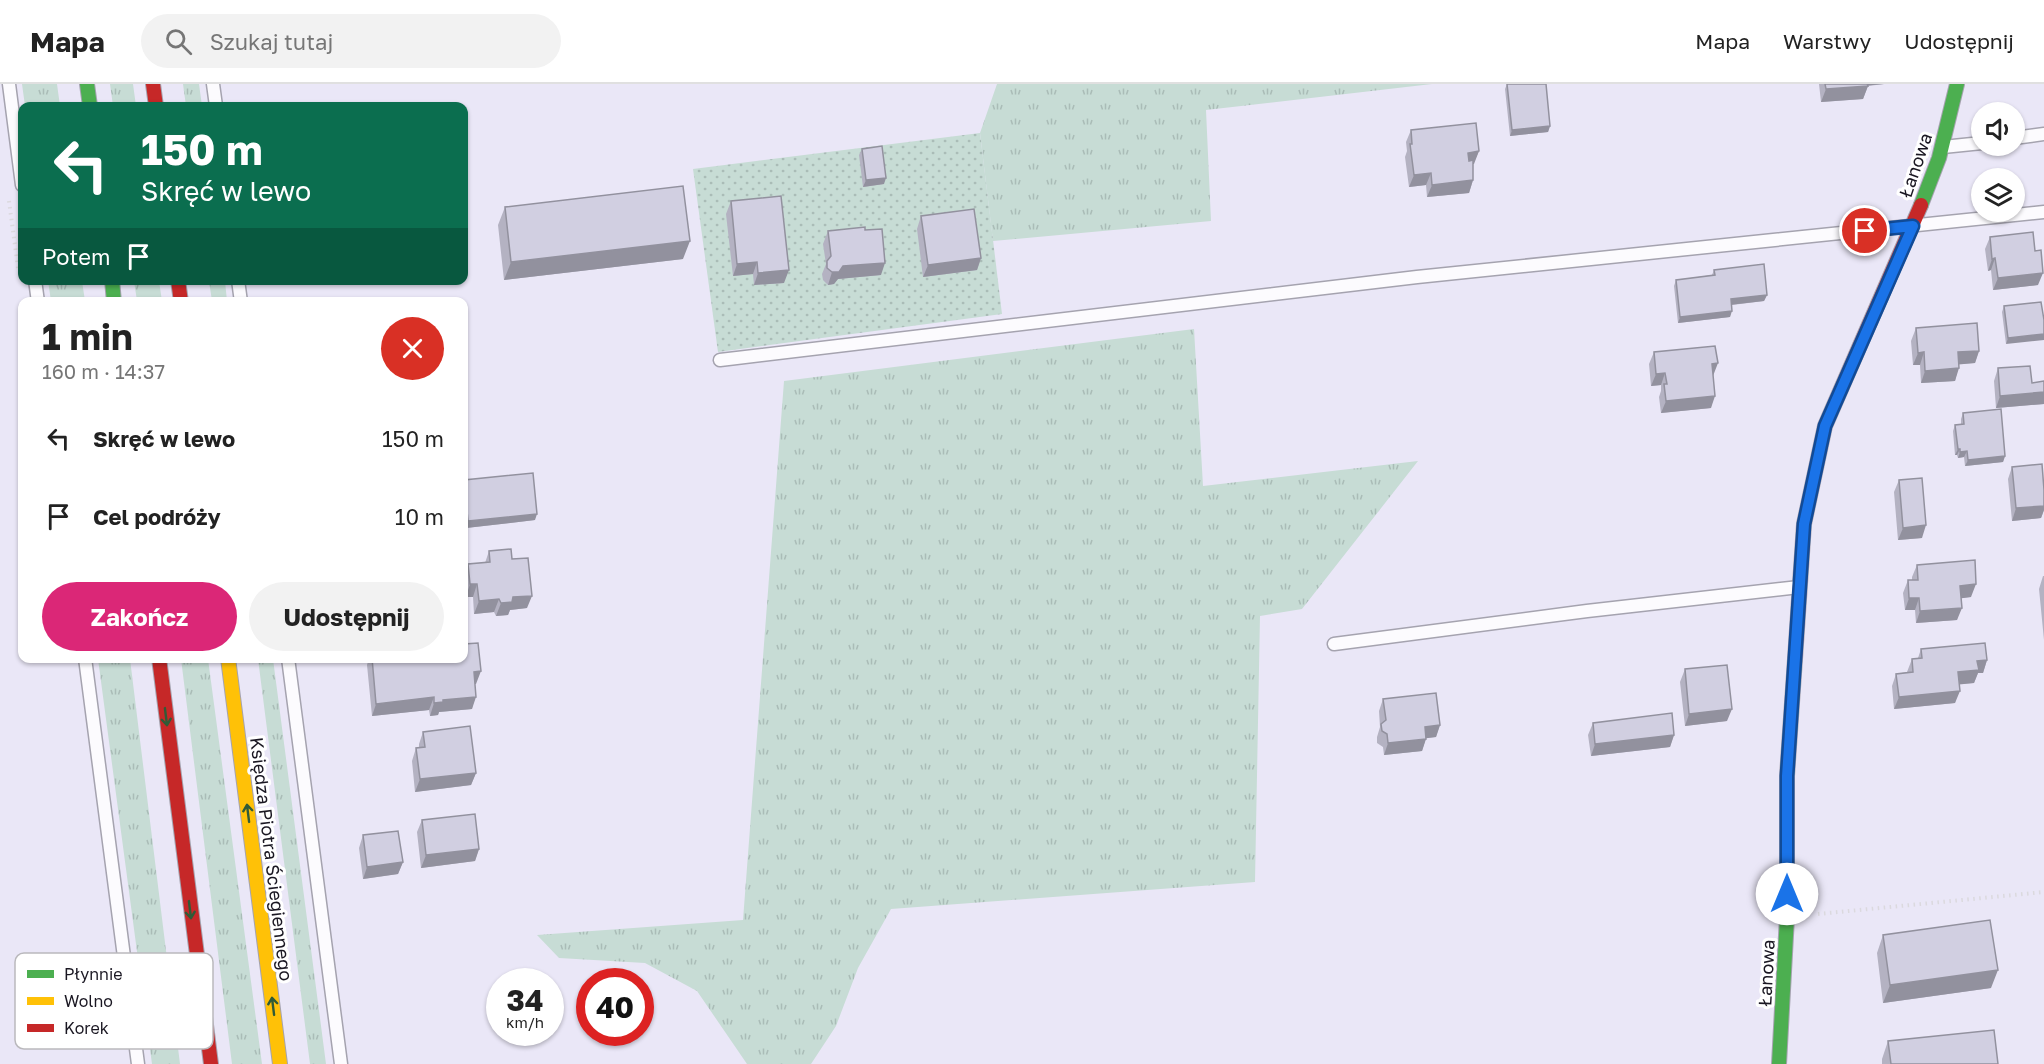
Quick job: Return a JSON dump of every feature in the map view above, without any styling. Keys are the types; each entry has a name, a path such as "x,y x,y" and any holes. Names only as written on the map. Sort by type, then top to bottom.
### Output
{"street":[{"path":"87,84 89,102"},
{"path":"153,84 155,102"},
{"name":"Łanowa","path":"1779,1064 1787,917 1787,776 1804,524 1825,426 1913,226 1942,147 1957,84"},
{"path":"160,663 197,953"},
{"name":"Księdza Piotra Ściegiennego","path":"229,663 280,1064"},
{"path":"209,1049 211,1064"}],"lane":[{"path":"9,84 18,154"},
{"path":"213,84 215,102"},
{"path":"2025,137 2044,135"},
{"path":"1942,147 1971,144"},
{"path":"720,360 1417,277 2044,212"},
{"path":"1335,644 1587,611 1800,587"},
{"path":"86,663 124,953"},
{"path":"289,663 341,1064"},
{"path":"136,1049 138,1064"}],"path":[{"path":"9,198 18,264"},
{"path":"1787,917 2044,892"}],"green space":[{"path":"22,84 57,84 59,102 24,102"},
{"path":"110,84 133,84 135,102 112,102"},
{"path":"183,84 199,84 201,102 185,102"},
{"path":"997,84 1432,84 1206,110 1211,221 993,241 980,133"},
{"path":"980,133 1002,314 718,352 693,169"},
{"path":"49,285 83,285 84,297 50,297"},
{"path":"135,285 160,285 161,297 136,297"},
{"path":"210,285 225,285 227,297 211,297"},
{"path":"1194,329 1203,486 1418,461 1302,609 1260,616 1255,882 891,909 858,968 836,1026 811,1064 747,1064 697,991 645,963 559,958 537,935 743,920 784,381"},
{"path":"99,663 130,663 166,953 137,953"},
{"path":"182,663 209,663 262,1064 232,1064"},
{"path":"259,663 274,663 326,1064 310,1064"},
{"path":"150,1049 178,1049 180,1064 152,1064"}],"building":[{"path":"1507,84 1546,84 1550,126 1512,130"},
{"path":"1825,84 1867,84 1868,86 1826,89"},
{"path":"1476,123 1479,151 1468,153 1469,161 1473,160 1473,180 1432,185 1431,173 1414,175 1410,144 1412,144 1411,130"},
{"path":"882,146 886,178 866,180 862,149"},
{"path":"683,186 690,241 511,262 505,207"},
{"path":"781,196 789,270 758,273 757,262 737,264 731,201"},
{"path":"974,209 981,258 928,265 921,216"},
{"path":"865,227 865,230 882,229 885,263 843,266 839,272 832,272 827,268 827,261 831,256 828,231"},
{"path":"2033,232 2035,251 2041,250 2043,273 1998,278 1995,258 1992,259 1990,237"},
{"path":"1764,264 1767,295 1731,299 1732,311 1680,317 1676,280 1715,275 1714,270"},
{"path":"2041,302 2044,334 2008,338 2004,306"},
{"path":"1977,323 1979,351 1958,352 1959,368 1925,371 1924,352 1918,353 1916,328"},
{"path":"1715,346 1718,363 1712,364 1715,396 1666,401 1665,373 1656,374 1654,352"},
{"path":"2030,366 2032,383 2044,381 2044,392 2000,396 1998,368"},
{"path":"2001,409 2005,456 1968,460 1967,451 1960,452 1958,449 1955,425 1964,424 1963,413"},
{"path":"2042,464 2044,506 2016,508 2012,467"},
{"path":"533,473 537,514 468,521 468,480"},
{"path":"1922,478 1926,525 1903,528 1899,480"},
{"path":"511,549 512,559 528,558 532,596 513,597 512,602 501,603 499,599 479,601 477,584 470,584 468,564 490,562 489,551"},
{"path":"1975,560 1976,584 1960,586 1962,608 1920,611 1919,598 1909,598 1908,580 1918,580 1917,565"},
{"path":"478,643 481,671 474,672 476,697 434,703 434,697 376,704 372,663 468,663 468,644"},
{"path":"1985,643 1987,660 1977,661 1979,670 1958,672 1960,691 1899,697 1896,674 1913,672 1912,659 1922,658 1921,649"},
{"path":"1727,665 1732,709 1689,714 1685,669"},
{"path":"1436,693 1440,725 1425,727 1426,739 1388,743 1387,734 1382,731 1381,724 1386,720 1383,699"},
{"path":"1672,713 1674,735 1595,744 1593,723"},
{"path":"470,726 476,773 420,779 416,748 425,747 423,732"},
{"path":"475,814 479,849 426,855 422,820"},
{"path":"398,831 403,862 367,867 363,835"},
{"path":"1990,920 1998,970 1890,985 1883,935"},
{"path":"1994,1030 1998,1064 1891,1064 1888,1041"}],"traffic: fast":[{"path":"87,84 89,102"},
{"path":"1921,205 1939,158 1957,84"},
{"path":"112,285 114,297"},
{"path":"1779,1064 1787,917 1787,776 1795,659"}],"traffic: slow":[{"path":"229,663 280,1064"}],"traffic: jam":[{"path":"153,84 155,102"},
{"path":"1795,659 1804,524 1825,426 1921,205"},
{"path":"179,285 180,297"},
{"path":"160,663 197,953"},
{"path":"209,1049 211,1064"}],"route":[{"path":"1787,894 1787,776 1804,524 1825,426 1913,226 1865,231"}]}
